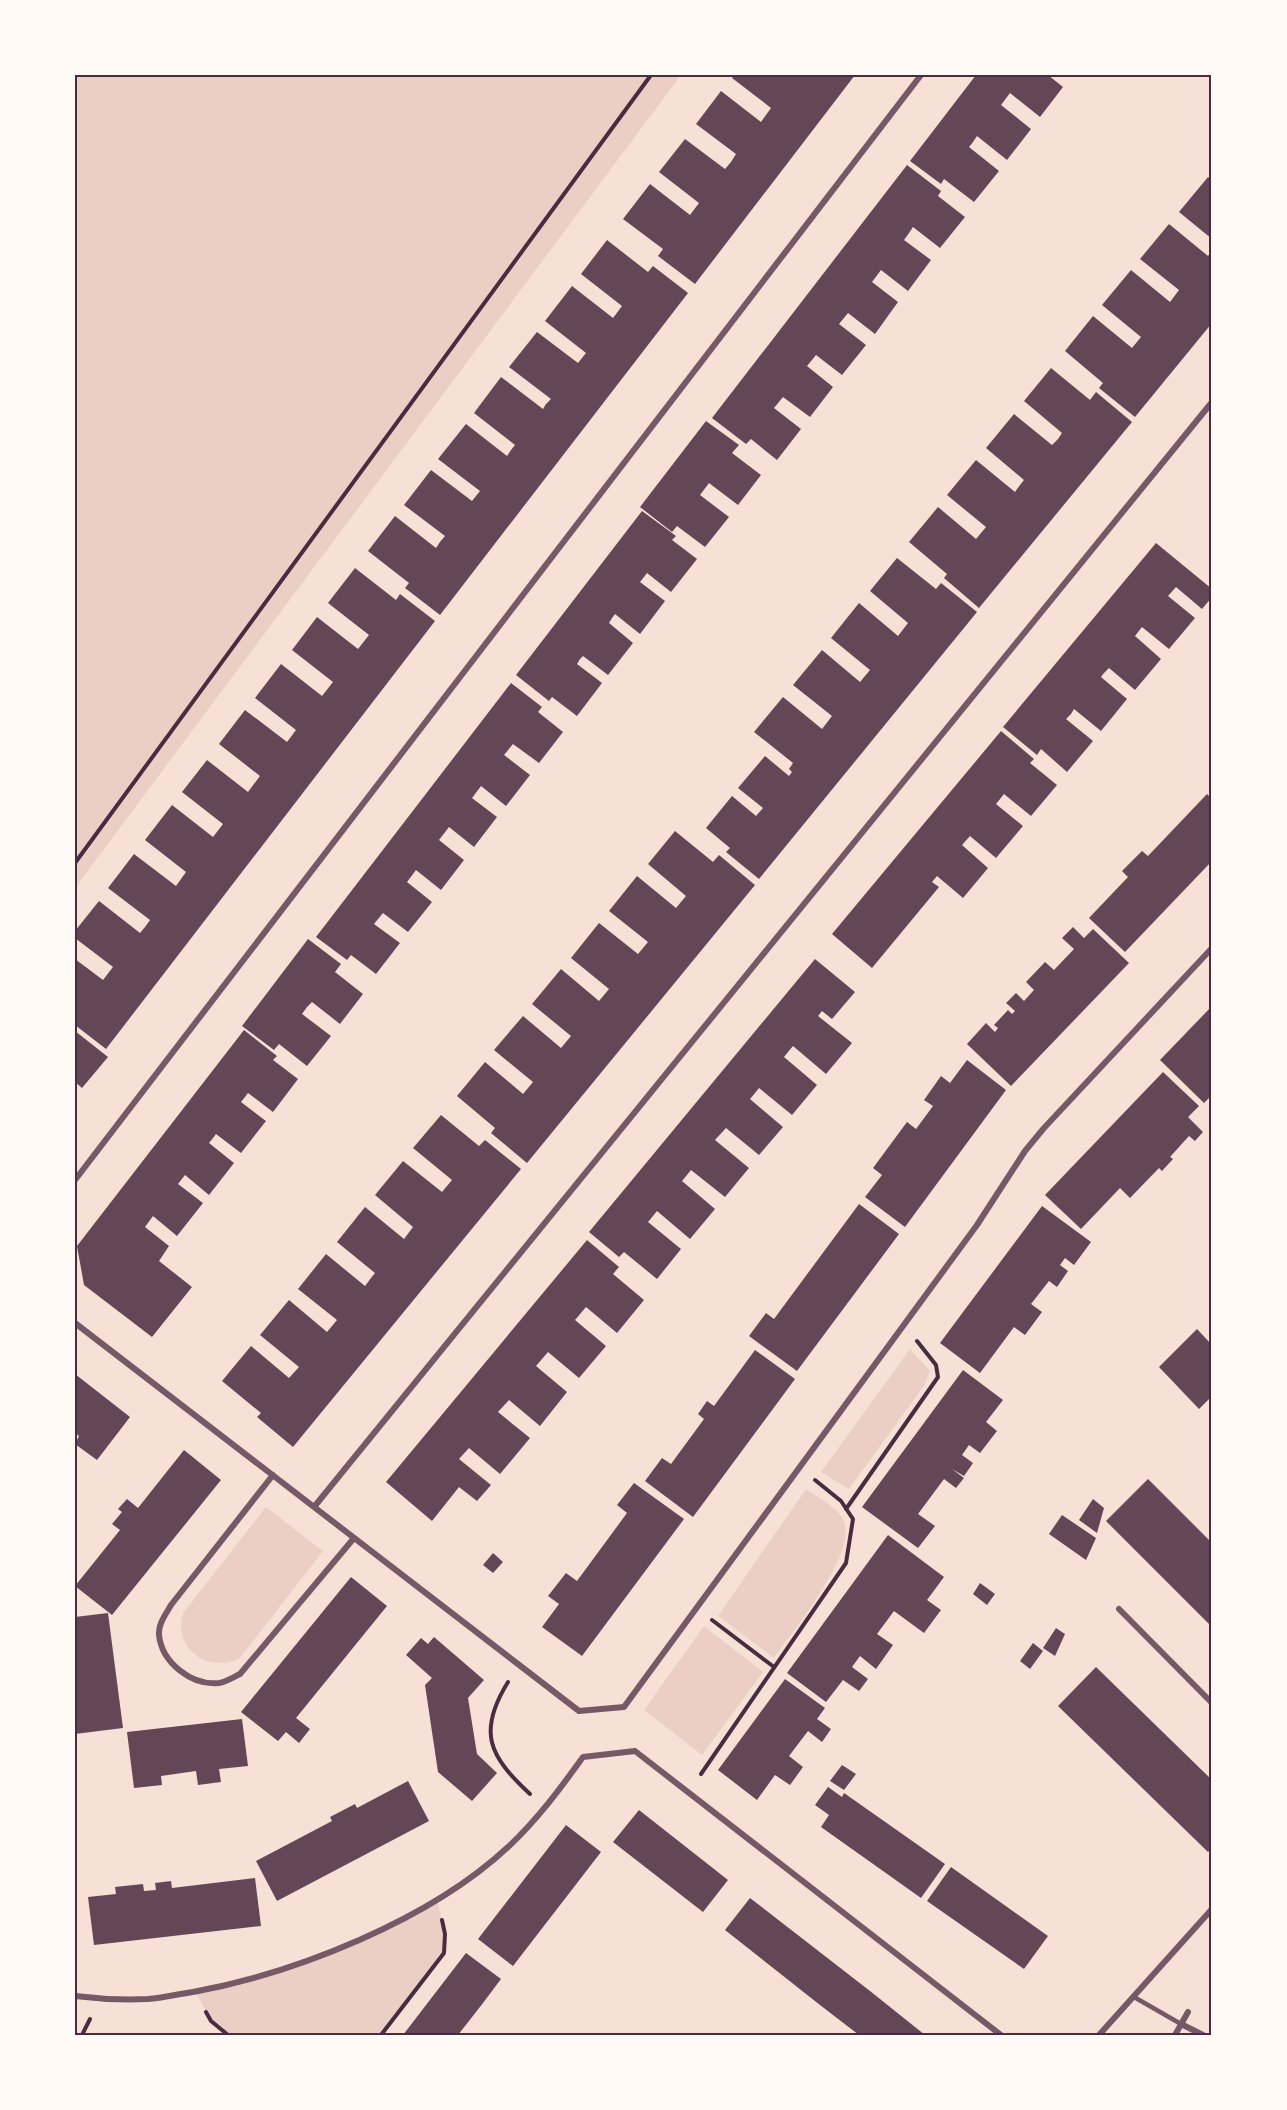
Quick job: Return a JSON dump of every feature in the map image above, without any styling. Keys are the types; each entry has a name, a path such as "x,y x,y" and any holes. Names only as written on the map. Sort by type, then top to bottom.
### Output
{"street":[{"path":"75,1180 921,75"},
{"path":"314,1507 1212,402"},
{"path":"75,1323 579,1712 624,1707 977,1225 1025,1151 1070,1097 1212,948"},
{"path":"273,1475 171,1605 161,1622 159,1634 165,1651 175,1666 189,1678 208,1683 222,1682 240,1674 354,1538"},
{"path":"1119,1609 1212,1703"},
{"path":"75,1996 149,1999 225,1986 326,1955 437,1899 469,1879 507,1848 546,1809 583,1756 635,1750 1001,2035"},
{"path":"1099,2035 1212,1909"},
{"path":"1175,2035 1188,2012"},
{"path":"1181,2024 1203,2035"}],"lane":[{"path":"1134,1997 1181,2024"}],"path":[{"path":"75,863 651,75"},
{"path":"846,1509 938,1377 936,1365 904,1324"},
{"path":"688,1792 846,1563 853,1519 841,1501 798,1467"},
{"path":"696,1608 774,1667"},
{"path":"518,1666 494,1705 490,1732 495,1755 506,1772 546,1809"},
{"path":"381,2035 444,1953 445,1934 437,1899"},
{"path":"195,1991 211,2022 228,2035"}],"shaded area":[{"path":"75,75 681,75 75,888"},
{"path":"910,1349 930,1371 924,1386 849,1489 821,1472"},
{"path":"806,1489 837,1511 844,1521 846,1535 833,1572 774,1658 718,1616"},
{"path":"266,1507 323,1551 240,1658 216,1663 205,1660 188,1647 183,1637 181,1626 183,1613"},
{"path":"704,1626 763,1672 702,1755 644,1710"},
{"path":"437,1899 445,1934 444,1953 381,2035 228,2035 211,2021 195,1991 326,1955"}],"building":[{"path":"734,75 855,75 695,284 658,256 663,249 623,219 650,184 690,215 699,203 659,172 685,139 725,169 731,162 736,154 696,124 721,91 761,122 771,108 732,78"},
{"path":"976,75 1048,75 1063,87 1040,117 1010,93 1001,105 1031,129 1007,160 977,136 969,147 999,171 974,202 944,179 941,184 910,161"},
{"path":"907,165 941,191 938,196 965,217 940,248 913,227 904,240 931,260 908,291 881,270 872,282 898,302 875,334 848,313 839,324 866,345 842,375 816,355 807,366 833,387 810,417 783,397 774,408 801,429 777,460 751,439 746,444 712,418"},
{"path":"1208,177 1212,180 1212,239 1179,212"},
{"path":"1169,224 1208,256 1212,250 1212,323 1135,417 1099,388 1103,383 1065,351 1093,316 1132,348 1141,337 1102,305 1131,270 1170,302 1179,290 1140,259"},
{"path":"607,240 648,272 653,266 688,293 440,615 405,588 409,583 368,551 395,516 436,548 445,536 404,505 431,470 472,501 480,491 438,459 466,424 507,456 515,445 474,413 501,377 543,409 551,399 509,367 537,332 578,363 586,353 545,321 572,286 613,318 622,306 581,274"},
{"path":"1051,368 1090,400 1096,392 1132,422 979,608 944,578 947,574 909,542 938,507 976,539 986,527 947,495 976,460 1015,492 1024,480 986,448 1014,414 1052,445 1058,439 1062,433 1024,401"},
{"path":"706,421 739,445 732,453 761,475 738,505 709,483 700,495 729,517 705,547 677,526 672,532 640,507"},
{"path":"642,511 676,536 672,540 697,559 671,592 647,573 640,582 665,601 640,634 615,614 609,623 633,643 608,675 583,656 580,659 577,664 602,683 577,716 552,697 549,701 516,675"},
{"path":"1156,543 1212,589 1212,597 1202,609 1176,587 1168,596 1195,618 1169,649 1142,627 1135,636 1161,659 1135,690 1109,668 1104,673 1101,677 1127,699 1101,731 1074,709 1066,719 1093,741 1067,772 1041,749 1037,755 1003,727"},
{"path":"897,558 936,589 941,583 977,612 759,879 726,852 730,848 706,828 732,796 756,816 763,808 738,788 765,756 789,776 792,772 789,769 793,763 754,732 783,697 822,729 832,716 793,685 822,650 860,682 870,670 831,638 859,603 898,636 908,623 870,591"},
{"path":"355,568 396,600 400,594 435,621 106,1049 75,1025 75,959 103,980 113,967 75,938 75,931 99,901 140,933 145,927 150,920 108,888 134,854 176,886 186,872 145,840 172,805 213,837 223,824 182,792 207,760 248,792 260,776 219,744 245,710 287,742 296,730 255,698 281,664 322,696 333,682 292,650 317,617 358,649 369,635 328,603"},
{"path":"511,683 542,707 538,712 563,732 539,763 513,744 504,755 530,775 506,806 481,786 472,798 497,817 474,847 449,827 439,840 464,860 441,890 416,870 407,882 432,902 408,932 383,913 374,924 400,943 376,974 351,955 347,960 316,937"},
{"path":"1001,731 1034,759 1030,763 1057,785 1031,816 1004,794 996,804 1023,826 996,858 970,836 962,845 988,868 963,898 937,876 932,882 939,887 872,968 832,934"},
{"path":"1207,794 1212,799 1212,861 1125,952 1089,918 1128,877 1122,871 1142,851 1148,856"},
{"path":"675,831 713,862 719,855 755,885 527,1163 491,1133 495,1128 457,1096 485,1062 523,1094 533,1082 494,1050 523,1016 561,1048 571,1036 532,1004 561,969 599,1001 609,989 571,958 599,923 638,954 648,942 609,911 637,876 676,908 686,896 648,864"},
{"path":"1073,927 1084,938 1093,929 1129,963 1011,1086 967,1044 986,1023 995,1032 998,1028 994,1025 1008,1010 1012,1014 1015,1011 1006,1003 1016,993 1024,1001 1034,990 1026,982 1045,962 1054,970 1074,949 1062,938"},
{"path":"308,939 341,964 335,972 363,994 340,1024 312,1002 307,1007 302,1014 331,1036 307,1066 279,1044 274,1050 242,1026"},
{"path":"815,959 855,992 832,1019 822,1011 818,1016 852,1043 826,1074 793,1046 788,1052 784,1057 817,1085 792,1115 759,1088 750,1099 783,1127 759,1155 726,1128 715,1140 749,1168 725,1197 691,1170 682,1181 715,1209 690,1239 657,1211 648,1222 681,1249 657,1279 624,1252 619,1257 589,1232"},
{"path":"1212,1006 1212,1095 1204,1103 1160,1060"},
{"path":"244,1030 277,1056 273,1060 298,1079 273,1112 248,1093 241,1102 266,1121 241,1153 216,1134 209,1143 234,1163 209,1195 185,1175 178,1184 203,1203 177,1236 153,1216 145,1227 169,1246 159,1261 192,1287 152,1337 84,1285 77,1246"},
{"path":"75,1031 108,1057 82,1088 75,1082"},
{"path":"967,1060 1006,1090 905,1227 865,1197 882,1175 873,1168 907,1122 916,1129 933,1106 924,1100 941,1076 950,1083"},
{"path":"1163,1072 1199,1106 1188,1117 1203,1132 1195,1141 1189,1136 1170,1157 1173,1159 1162,1171 1159,1168 1130,1198 1120,1188 1081,1229 1045,1195"},
{"path":"441,1115 479,1146 485,1140 521,1169 293,1447 257,1417 261,1413 222,1381 251,1346 289,1378 299,1367 260,1335 289,1300 327,1332 337,1320 298,1289 326,1254 365,1286 375,1273 337,1242 365,1207 404,1239 413,1227 375,1195 403,1161 442,1192 452,1180 413,1148"},
{"path":"859,1204 899,1234 797,1371 749,1336 766,1313 774,1319"},
{"path":"1042,1206 1091,1242 1074,1265 1065,1258 1060,1265 1068,1271 1057,1287 1049,1281 1031,1304 1042,1312 1025,1335 1014,1327 980,1373 940,1343"},
{"path":"587,1240 619,1267 613,1274 644,1300 617,1333 586,1307 575,1320 606,1346 579,1378 548,1352 536,1366 567,1392 540,1426 509,1400 498,1412 530,1438 500,1474 469,1448 459,1459 491,1485 477,1501 459,1487 432,1521 386,1482"},
{"path":"1197,1329 1212,1345 1212,1396 1199,1409 1159,1367"},
{"path":"755,1350 795,1379 693,1517 645,1481 662,1458 671,1464 704,1419 698,1414 707,1401 714,1406"},
{"path":"963,1370 1003,1400 986,1422 997,1431 980,1453 969,1445 962,1455 973,1463 964,1476 952,1469 964,1478 956,1488 944,1479 918,1514 935,1526 918,1548 862,1507"},
{"path":"75,1374 130,1417 97,1460 75,1444 79,1436 75,1433"},
{"path":"184,1450 221,1480 112,1615 75,1586 120,1530 112,1524 122,1512 118,1509 127,1499 138,1508"},
{"path":"1148,1479 1212,1543 1212,1627 1106,1521"},
{"path":"634,1483 684,1519 582,1656 542,1627 559,1604 548,1596 566,1573 577,1581 627,1513 617,1505"},
{"path":"1093,1499 1104,1508 1097,1533 1079,1520"},
{"path":"1062,1515 1096,1538 1086,1560 1049,1534"},
{"path":"888,1535 944,1577 927,1600 941,1610 924,1633 894,1611 877,1634 893,1645 876,1669 860,1656 852,1667 868,1679 859,1691 843,1680 826,1702 787,1673"},
{"path":"493,1553 503,1562 493,1573 483,1565"},
{"path":"351,1577 387,1606 296,1718 310,1729 299,1743 286,1732 278,1741 241,1712"},
{"path":"980,1583 995,1594 987,1605 973,1594"},
{"path":"108,1613 123,1728 75,1734 75,1617"},
{"path":"1056,1628 1065,1634 1055,1656 1043,1648"},
{"path":"434,1637 484,1680 468,1698 477,1754 497,1773 472,1801 438,1772 425,1685 432,1678 406,1655 421,1638 428,1644"},
{"path":"1033,1643 1043,1651 1030,1669 1020,1661"},
{"path":"1096,1667 1212,1780 1212,1848 1208,1852 1058,1706"},
{"path":"785,1679 825,1708 817,1719 831,1729 822,1742 808,1731 789,1756 803,1767 790,1785 775,1775 757,1800 718,1770"},
{"path":"242,1719 248,1766 219,1769 221,1782 198,1785 196,1771 161,1776 162,1785 134,1788 127,1732"},
{"path":"842,1765 856,1774 844,1790 830,1781"},
{"path":"408,1781 429,1821 277,1901 256,1861 332,1821 330,1817 355,1804 357,1808"},
{"path":"828,1787 842,1797 844,1793 945,1864 921,1898 821,1827 829,1815 815,1805"},
{"path":"639,1810 728,1880 703,1912 613,1842"},
{"path":"566,1825 601,1852 513,1966 478,1939"},
{"path":"951,1867 1048,1936 1024,1969 927,1901"},
{"path":"255,1878 261,1926 94,1945 88,1897 116,1894 115,1887 143,1884 144,1891 156,1890 155,1883 171,1881 172,1888"},
{"path":"750,1898 925,2035 859,2035 820,2005 725,1930"},
{"path":"466,1953 501,1979 483,2003 458,2035 403,2035"}]}
